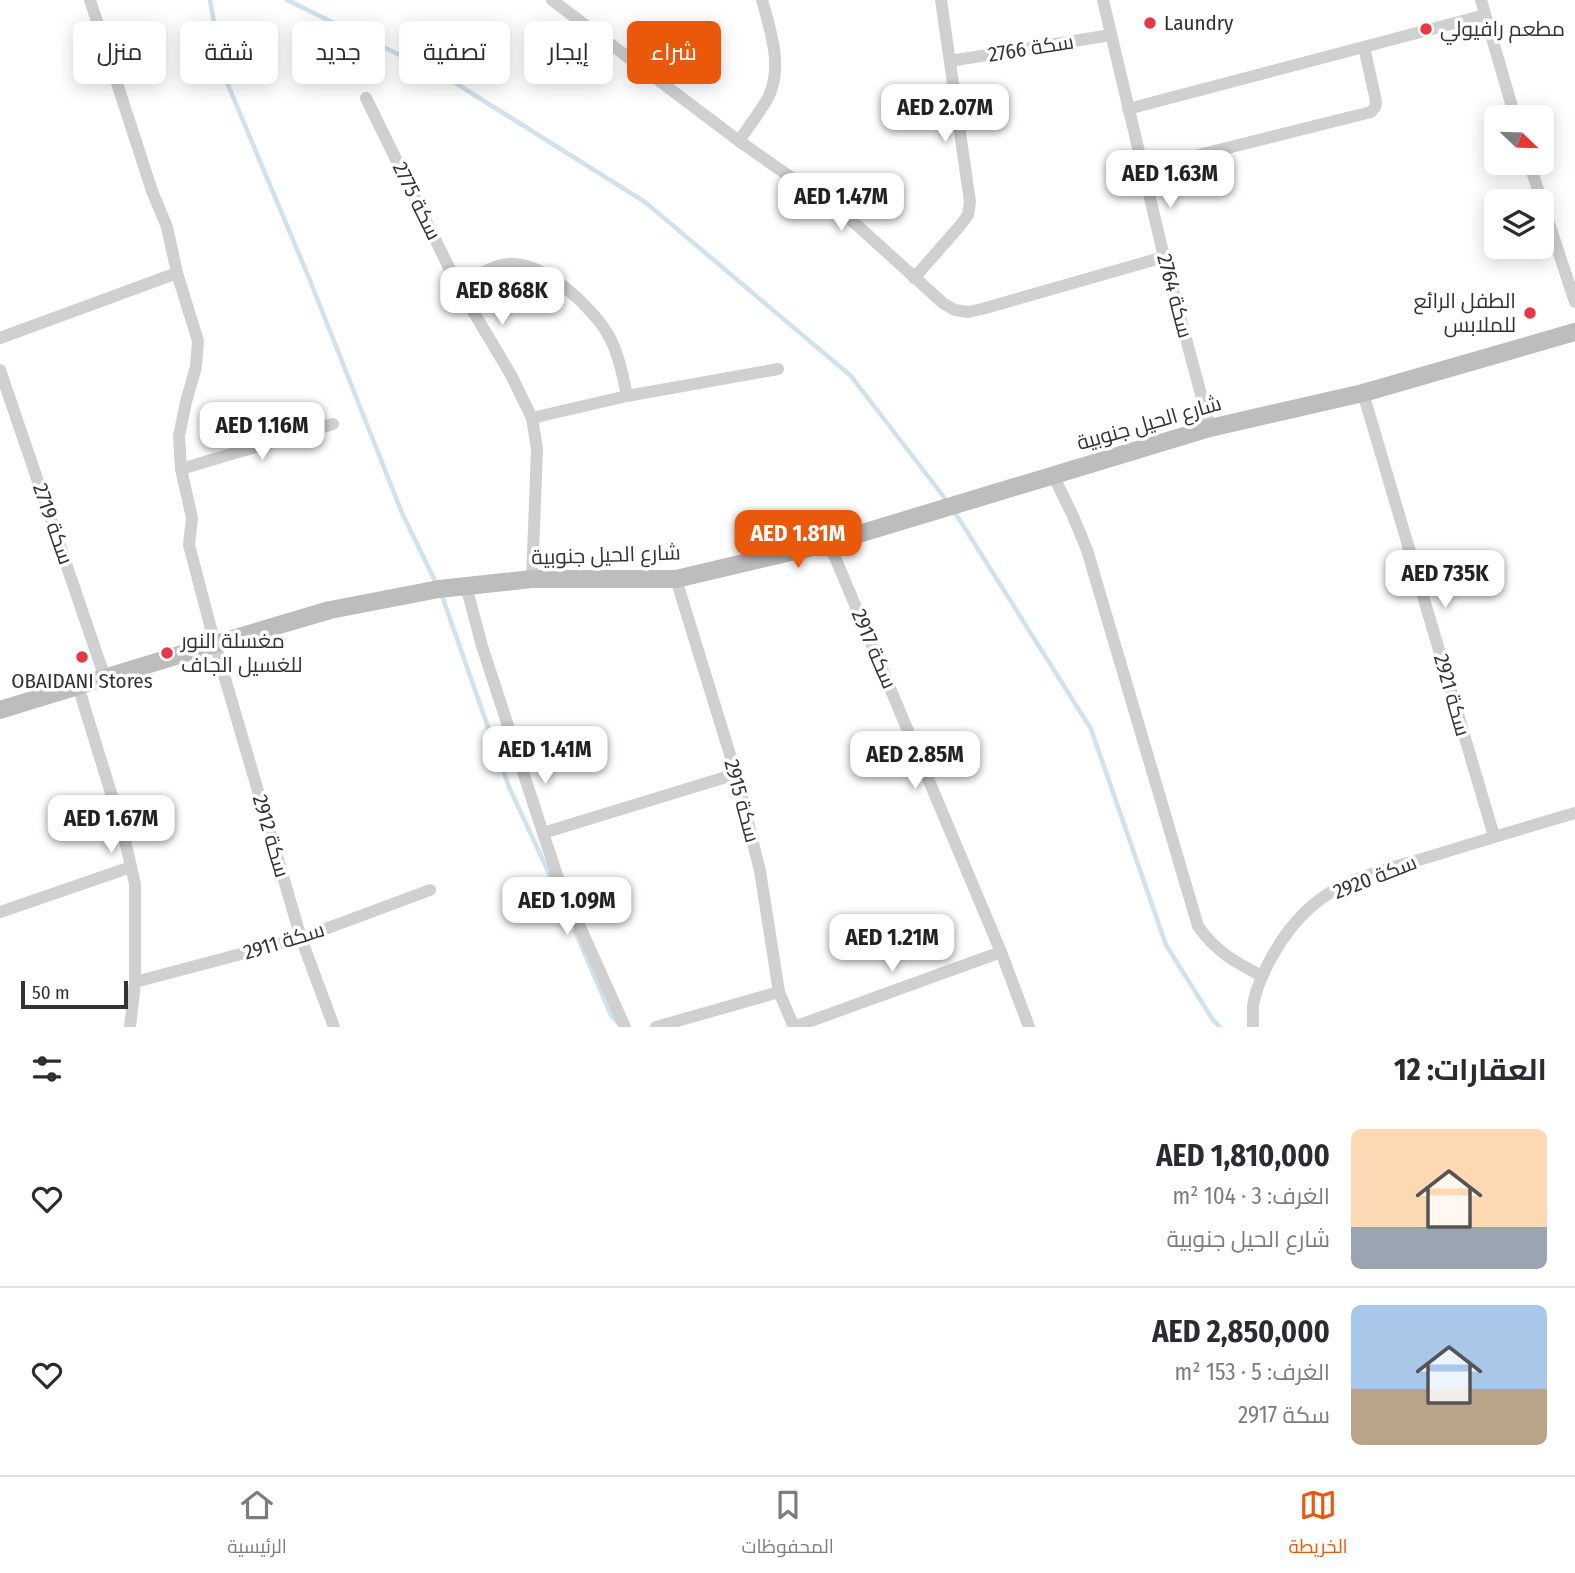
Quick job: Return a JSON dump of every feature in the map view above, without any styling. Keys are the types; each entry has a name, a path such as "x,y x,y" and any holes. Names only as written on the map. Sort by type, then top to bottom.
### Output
{"street":[{"name":"سكة 2912","path":"90,0 152,191 167,227 177,273 198,341 196,367 179,436 181,469 192,517 189,545 215,644 301,938 334,1027"},
{"path":"552,0 739,141 849,218 914,278 955,310 968,312 1164,257"},
{"path":"739,141 770,95 775,75 774,44 762,0"},
{"path":"914,278 968,215 970,202 942,0"},
{"name":"سكة 2764","path":"1103,0 1164,257 1210,428"},
{"path":"1481,0 1511,105"},
{"path":"1128,109 1485,15"},
{"name":"سكة 2766","path":"950,61 1111,34"},
{"path":"1143,169 1371,112 1376,101 1364,47"},
{"name":"سكة 2775","path":"366,98 458,286 511,375 532,418 537,449 532,579"},
{"path":"1554,238 1575,302"},
{"path":"458,286 493,268 510,264 533,269 558,281 592,313 608,336 620,365 627,396"},
{"path":"0,338 177,273"},
{"name":"شارع الحيل جنوبية","path":"0,710 330,610 439,589 532,579 676,579 829,543 1210,428 1363,393 1575,332"},
{"path":"532,418 627,396 778,369"},
{"name":"سكة 2719","path":"0,370 105,678"},
{"name":"سكة 2921","path":"1363,393 1494,836"},
{"path":"181,469 333,424"},
{"path":"1053,475 1087,550 1198,926 1218,950 1262,976"},
{"name":"سكة 2917","path":"829,543 1001,952 1029,1027"},
{"name":"سكة 2915","path":"676,579 736,774 760,871 779,992 794,1027"},
{"path":"466,586 482,646 558,878 625,1027"},
{"path":"78,686 123,832 135,884 135,982 131,1027"},
{"path":"543,833 736,774"},
{"name":"سكة 2920","path":"1254,1027 1253,1004 1258,983 1281,939 1299,916 1319,899 1364,877 1575,813"},
{"path":"0,912 131,867"},
{"name":"سكة 2911","path":"135,982 301,938 430,890"},
{"path":"794,1027 1001,952"},
{"path":"656,1027 779,992"}],"waterway":[{"path":"210,0 223,73 309,278 402,513 437,585"},
{"path":"287,0 449,79 645,202 851,376 947,501"},
{"path":"954,511 1091,729 1166,945 1220,1027"},
{"path":"441,593 509,787 554,884"},
{"path":"575,931 611,1015 619,1024"}],"place":[{"name":"Laundry","path":"1150,23"},
{"name":"مطعم رافيولي","path":"1426,29"},
{"name":"الطفل الرائع للملابس","path":"1530,313"},
{"name":"مغسلة النور للغسيل الجاف","path":"167,653"},
{"name":"OBAIDANI Stores","path":"82,657"}]}
